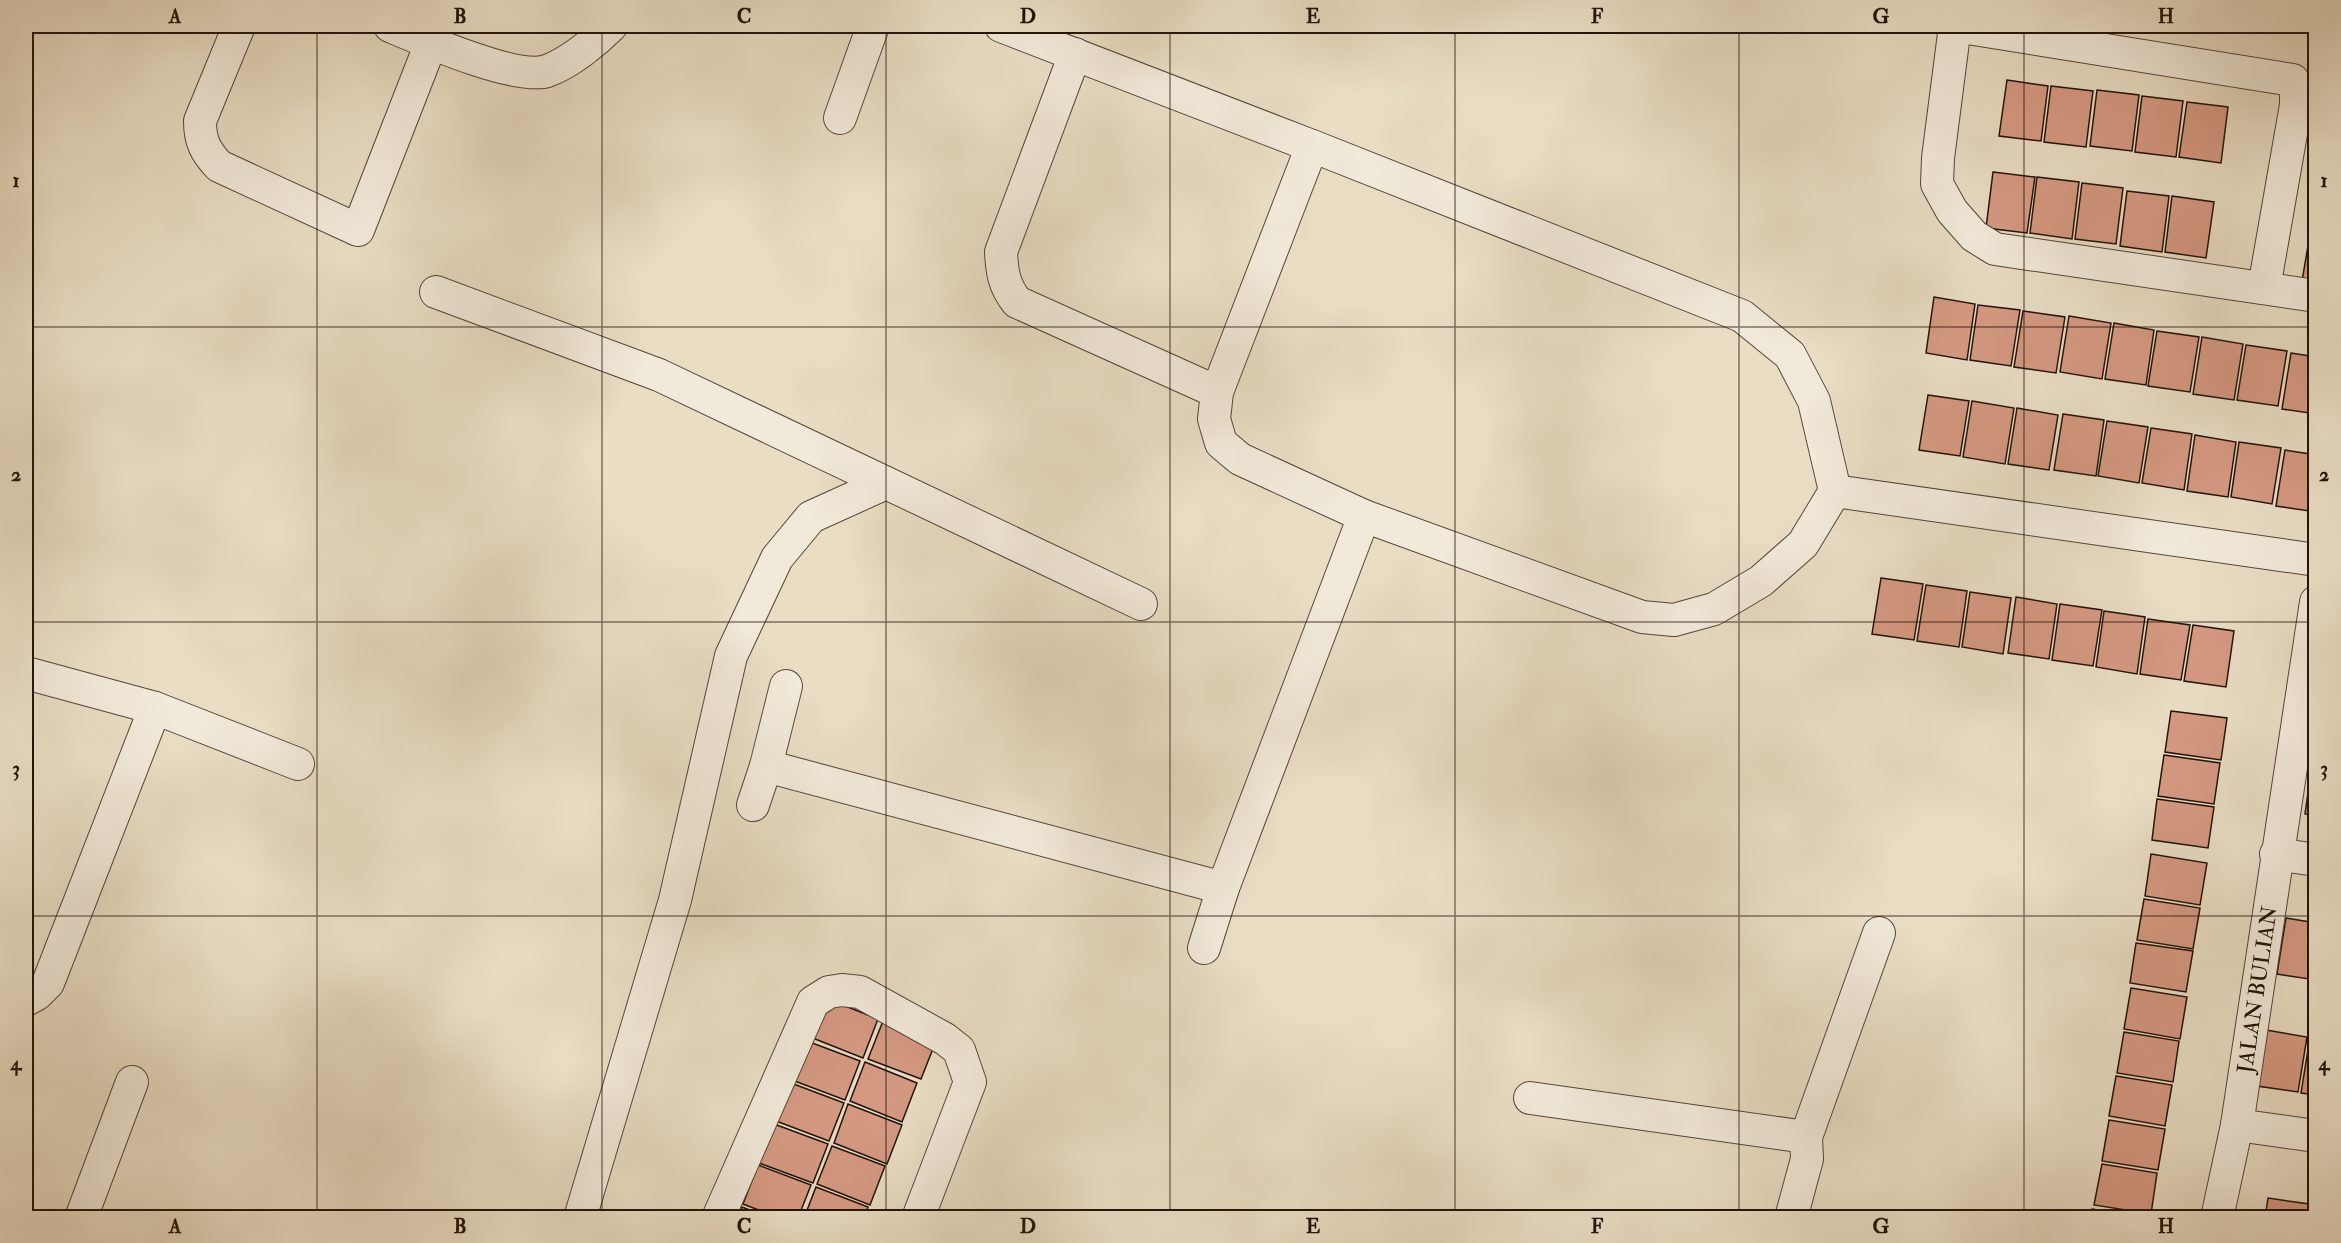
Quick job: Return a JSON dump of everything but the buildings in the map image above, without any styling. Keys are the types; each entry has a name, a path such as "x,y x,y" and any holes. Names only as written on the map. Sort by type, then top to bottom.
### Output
{"street":[{"path":"239,26 200,121 200,138 206,153 219,166 358,230 431,43"},
{"path":"390,26 431,43 517,71 546,71 585,50 611,26"},
{"path":"840,118 873,26"},
{"path":"1001,26 1312,146 1742,316 1790,355 1814,401 1835,490 1803,544 1761,582 1714,609 1674,620 1642,617 1364,516 1240,459 1221,443 1214,419 1217,392 1312,146"},
{"path":"2264,288 2296,105 2293,80 1955,26 1938,158 1937,184 1952,211 1974,236 1995,249 2316,296"},
{"path":"1075,54 1001,252 1002,278 1017,302 1217,392"},
{"path":"436,292 659,375 1141,604"},
{"path":"580,1218 675,900 731,656 777,558 811,517 886,483"},
{"path":"1835,490 2316,560"},
{"path":"1204,948 1223,888 1364,516"},
{"name":"JALAN BULIAN","path":"2217,1218 2237,1125 2276,854 2316,603"},
{"path":"26,673 155,708 298,764"},
{"path":"753,805 766,766 786,686"},
{"path":"26,1000 37,994 48,983 155,708"},
{"path":"766,766 1223,888"},
{"path":"2276,854 2316,860"},
{"path":"1791,1218 1807,1159 1806,1137 1879,933"},
{"path":"718,1218 813,1002 829,992 843,990 860,992 945,1038 959,1050 966,1067 970,1082 918,1218"},
{"path":"81,1218 132,1082"},
{"path":"1530,1098 1806,1137"},
{"path":"2237,1125 2316,1136"}]}
